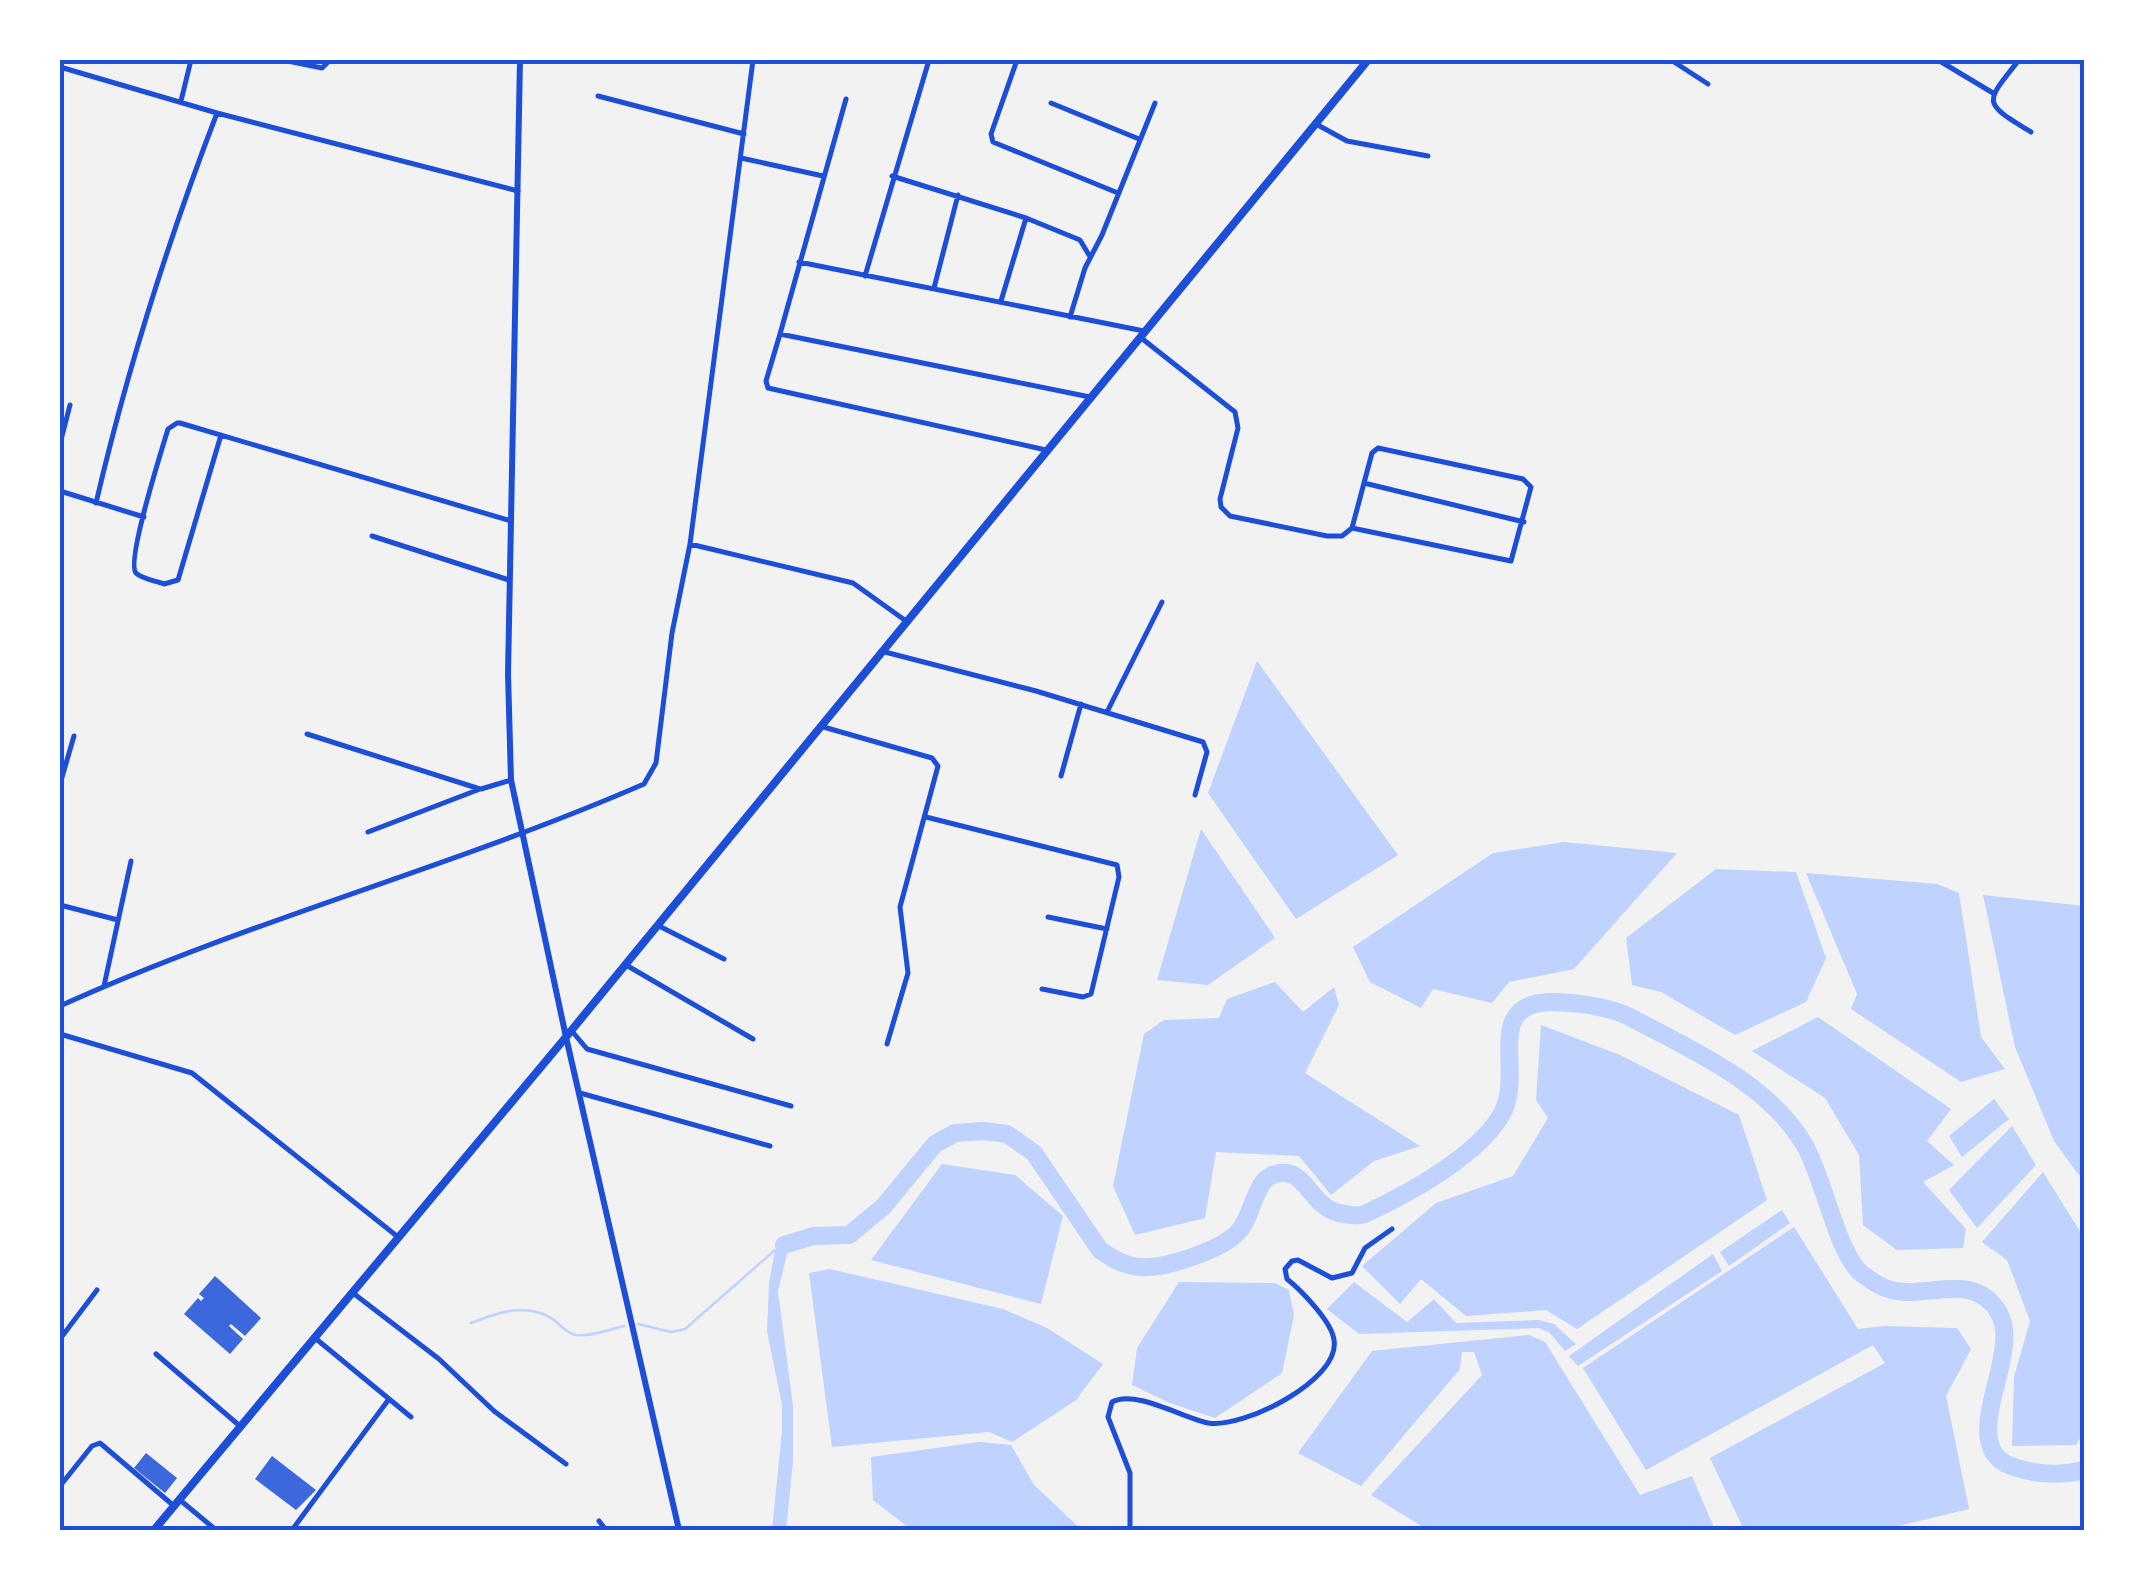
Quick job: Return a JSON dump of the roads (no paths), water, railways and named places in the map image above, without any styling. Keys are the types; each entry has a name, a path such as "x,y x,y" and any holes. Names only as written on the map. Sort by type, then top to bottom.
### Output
{"main road":[{"path":"154,1530 568,1034 1368,60"}],"street":[{"path":"180,102 190,60"},
{"path":"283,60 322,68 330,60"},
{"path":"520,60 508,744 512,780 578,1092 680,1530"},
{"path":"60,1006 310,908 524,834 644,784 650,778 656,762 672,633 690,544 753,60"},
{"path":"865,276 929,60"},
{"path":"1017,60 991,134 994,142 1118,193"},
{"path":"1671,60 1708,84"},
{"path":"1938,60 1993,92"},
{"path":"2018,60 1993,92 1995,109 2031,132"},
{"path":"60,68 217,114 518,191"},
{"path":"598,96 744,134"},
{"path":"846,98 766,381 768,388 1046,450"},
{"path":"1051,103 1139,140"},
{"path":"1070,316 1090,257 1156,103"},
{"path":"96,503 132,354 217,114"},
{"path":"1316,124 1348,140 1428,156"},
{"path":"741,158 823,176"},
{"path":"892,176 958,194 1080,240 1090,257"},
{"path":"934,289 958,194"},
{"path":"1001,302 1026,218"},
{"path":"799,262 1142,334 1234,412 1238,428 1220,500 1230,516 1342,536 1352,528 1372,454 1378,448 1523,479 1531,488 1514,558 1508,562 1352,528"},
{"path":"780,334 1090,397"},
{"path":"60,444 70,405"},
{"path":"221,435 181,574 173,584 142,576 132,568 144,517 170,425 180,423 221,435 511,521"},
{"path":"1364,483 1524,522"},
{"path":"60,491 144,517"},
{"path":"372,536 509,580"},
{"path":"690,544 853,583 906,621"},
{"path":"1108,712 1162,602"},
{"path":"880,652 1081,704 1206,745 1195,795"},
{"path":"1061,776 1081,704"},
{"path":"820,726 936,761 926,817 900,907 908,973 887,1044"},
{"path":"307,734 480,789"},
{"path":"60,784 74,736"},
{"path":"368,832 512,780"},
{"path":"926,817 1117,865 1119,877 1091,994 1042,988"},
{"path":"104,986 131,861"},
{"path":"60,906 118,920"},
{"path":"1048,916 1107,929"},
{"path":"656,924 724,959"},
{"path":"624,963 753,1039"},
{"path":"60,1034 192,1073 398,1237"},
{"path":"568,1034 587,1049 791,1106"},
{"path":"578,1092 770,1146"},
{"path":"1130,1530 1130,1473 1108,1418 1112,1402 1129,1397 1208,1422 1223,1423 1280,1403 1321,1373 1332,1360 1336,1346 1332,1330 1287,1279 1285,1269 1298,1260 1332,1278 1352,1273 1365,1248 1392,1228"},
{"path":"60,1338 97,1290"},
{"path":"353,1292 438,1359 494,1412 566,1464"},
{"path":"315,1338 412,1418"},
{"path":"156,1354 241,1427"},
{"path":"292,1530 390,1399"},
{"path":"60,1486 92,1446 100,1443 216,1530"},
{"path":"599,1521 606,1530"}],"water":[{"path":"1257,661 1398,855 1296,919 1208,793"},
{"path":"1201,829 1275,938 1208,985 1157,980"},
{"path":"1564,842 1677,853 1574,969 1509,982 1492,1003 1433,989 1421,1008 1370,982 1353,947 1493,853"},
{"path":"1716,869 1796,872 1826,958 1806,1002 1735,1035 1661,992 1632,985 1626,938"},
{"path":"1806,873 1937,884 1959,893 1981,1037 2005,1069 1961,1082 1851,1009 1857,994"},
{"path":"1983,895 2084,906 2084,1182 2054,1141 2015,1047"},
{"path":"1275,982 1303,1012 1334,987 1339,1005 1305,1073 1420,1146 1374,1161 1331,1195 1299,1156 1216,1152 1205,1218 1135,1235 1113,1186 1144,1034 1164,1020 1219,1018 1227,999"},
{"path":"1818,1017 1951,1109 1927,1141 1954,1165 1923,1182 1966,1229 1963,1248 1897,1250 1863,1225 1859,1155 1825,1098 1752,1051"},
{"path":"1541,1025 1620,1055 1739,1115 1767,1200 1577,1329 1546,1310 1466,1316 1421,1279 1400,1304 1362,1266 1436,1203 1513,1176 1548,1118 1536,1100"},
{"path":"1994,1099 2009,1119 1962,1157 1949,1136"},
{"path":"2012,1126 2036,1165 1977,1228 1949,1190"},
{"path":"942,1164 1015,1175 1063,1216 1041,1304 871,1260"},
{"path":"2043,1172 2084,1238 2084,1430 2076,1445 2012,1446 2014,1377 2030,1321 2007,1260 1982,1242"},
{"path":"1782,1210 1790,1223 1729,1266 1720,1252"},
{"path":"1794,1227 1858,1329 1957,1328 1971,1349 1946,1396 1969,1509 1881,1530 1744,1530 1710,1458 1885,1363 1873,1345 1646,1470 1583,1368"},
{"path":"790,1242 778,1291 793,1406 793,1462 786,1530 772,1530 782,1405 767,1331 769,1284 775,1250"},
{"path":"1713,1254 1722,1271 1578,1366 1569,1356"},
{"path":"830,1269 1003,1309 1047,1328 1103,1364 1076,1400 1012,1442 989,1432 832,1447 809,1273"},
{"path":"1179,1282 1275,1283 1289,1290 1294,1315 1282,1373 1215,1418 1132,1385 1137,1348"},
{"path":"1354,1282 1407,1322 1434,1299 1456,1323 1539,1320 1554,1324 1576,1344 1565,1351 1549,1332 1538,1328 1359,1334 1327,1309"},
{"path":"1529,1335 1545,1342 1640,1495 1692,1476 1715,1530 1428,1530 1371,1495 1482,1375 1474,1352 1462,1352 1460,1369 1361,1486 1298,1453 1372,1351"},
{"path":"979,1442 1011,1445 1034,1485 1082,1530 912,1530 873,1500 871,1457"}],"waterway":[{"path":"784,1245 813,1236 849,1235 883,1207 935,1144 955,1133 983,1131 1007,1134 1034,1153 1100,1250 1129,1265 1151,1267 1178,1262 1230,1239 1243,1226 1261,1185 1272,1175 1293,1175 1333,1211 1364,1214 1440,1172 1489,1132 1507,1100 1511,1026 1518,1013 1532,1005 1556,1002 1594,1006 1630,1017 1702,1055 1770,1103 1804,1144 1845,1250 1862,1274 1878,1285 1902,1292 1963,1289 1989,1300 1999,1313 2004,1331 1988,1422 1989,1442 1998,1458 2017,1468 2042,1473 2084,1470"},
{"path":"638,1324 671,1332 685,1329 775,1250"},
{"path":"471,1323 519,1310 549,1317 576,1335 624,1326"}]}
